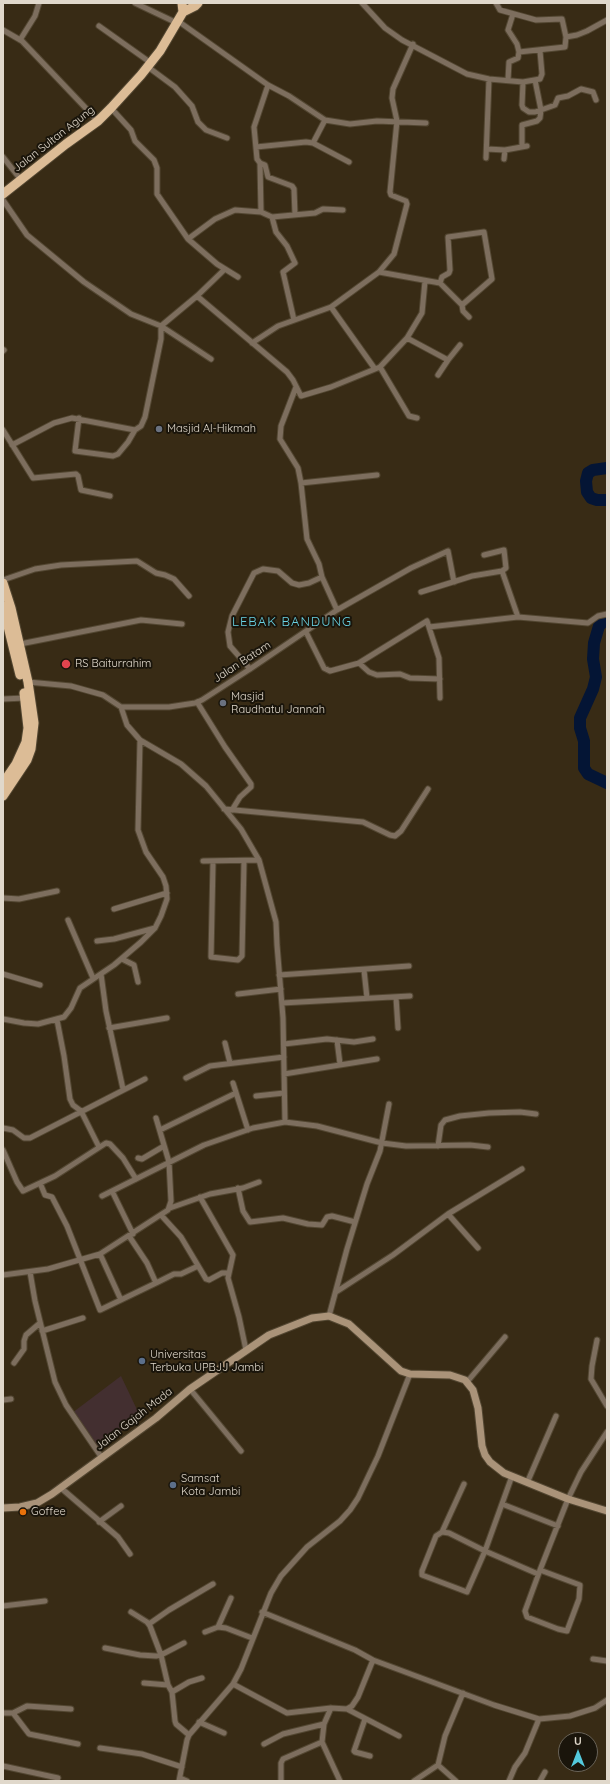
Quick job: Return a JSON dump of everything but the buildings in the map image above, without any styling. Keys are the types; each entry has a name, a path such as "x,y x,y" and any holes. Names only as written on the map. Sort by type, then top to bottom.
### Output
{"highway":[{"path":"180,15 196,6 198,3"},
{"name":"Jalan Sultan Agung","path":"3,194 66,144 98,121 111,108 149,65 180,15"},
{"path":"3,584 20,644 28,682 34,723 31,749 22,768 3,796"},
{"path":"3,606 25,698 28,728 26,742 16,764 3,783"}],"main road":[{"name":"Jalan Gajah Mada","path":"3,1508 37,1502 61,1488 159,1415 190,1389 269,1335 312,1318 329,1316"},
{"path":"329,1316 349,1324 394,1366 410,1374 458,1376 467,1382 473,1390 478,1408 482,1446 485,1456 504,1473 568,1499 607,1511"}],"street":[{"path":"20,40 35,16 39,3"},
{"path":"135,3 180,15 268,85 290,96 325,120 350,124 377,121 426,123"},
{"path":"362,3 385,28 402,40 413,44 467,74 489,79 524,82 535,80 541,78 540,51"},
{"path":"496,3 500,10 536,20 562,19 566,36 565,47 540,51 519,52"},
{"path":"508,80 509,62 518,58 519,52 517,44 508,30 513,14"},
{"path":"566,36 577,35 588,31 607,20"},
{"path":"99,26 175,87 192,106 198,122 206,130 227,138"},
{"path":"3,30 20,40 98,121"},
{"path":"252,343 278,326 331,306 379,272 394,254 407,204 406,201 391,195 390,192 397,121 392,98 393,89 413,44"},
{"path":"486,158 489,79"},
{"path":"487,149 504,150 524,146 522,125 537,121 540,118 541,110 535,80"},
{"path":"524,82 522,105 526,110 534,112 555,105 558,98 568,96 581,89 593,92 596,100"},
{"path":"261,212 260,163 258,161 254,127 268,85"},
{"path":"111,108 132,130 135,141 154,160 157,168 157,194 188,239 206,255 238,277"},
{"path":"313,143 325,120"},
{"path":"256,148 299,141 313,143 349,162"},
{"path":"504,150 504,159"},
{"path":"3,158 21,180"},
{"path":"260,163 266,165 268,178 292,186 294,189 295,214"},
{"path":"3,200 27,235 84,282 131,314 161,326 211,359"},
{"path":"188,239 214,219 230,212 240,210 261,212 272,217 315,213 323,209 343,210"},
{"path":"272,217 276,232 287,246 295,263 283,272 294,320"},
{"path":"440,283 442,277 449,273 450,270 448,237 484,232 492,278 462,305"},
{"path":"161,326 197,296 225,268"},
{"path":"379,272 440,283 462,305 463,311 469,317"},
{"path":"197,296 291,376 299,394 302,396 331,387 377,368 407,338 422,313 425,281"},
{"path":"331,306 377,368 409,416 417,418"},
{"path":"79,418 75,451 116,456 128,442 135,430 141,426 145,417 161,339 161,326"},
{"path":"407,338 448,360"},
{"path":"438,375 460,346"},
{"path":"296,387 281,426 280,439 296,464 301,483 307,539 319,564 322,577 337,610"},
{"path":"12,445 63,420 79,418 135,430"},
{"path":"3,430 33,478 76,474 78,476 81,490 110,496"},
{"path":"301,483 377,475"},
{"path":"421,592 472,576 502,572 506,568 504,550 484,554"},
{"name":"Jalan Batam","path":"121,707 169,708 197,702 250,669 337,610 410,568 448,551 454,582"},
{"path":"3,580 35,569 61,565 137,562 156,573 166,575 174,579 190,596"},
{"path":"250,669 230,646 228,632 232,616 254,573 263,569 278,571 292,583 299,584 309,583 322,577"},
{"path":"502,572 518,617"},
{"path":"428,627 518,617 583,623 588,622 598,616 607,614"},
{"path":"20,644 141,620 182,624"},
{"path":"306,632 324,668 327,671 359,663 427,621 439,658 440,698"},
{"path":"359,663 369,672 377,675 400,674 410,678 440,679"},
{"path":"28,682 71,686 103,695 121,707 127,725 140,740 181,764 206,786 241,829 259,860 276,922 284,1028 285,1122"},
{"path":"3,699 25,698"},
{"path":"197,702 225,747 252,785 240,796 232,810"},
{"path":"3,1019 32,1024 57,1020 68,1014 80,988 122,959 142,942 155,928 166,903 167,893 163,877 146,852 138,830 140,740"},
{"path":"224,809 363,822 395,836 401,831 428,789"},
{"path":"203,861 259,860"},
{"path":"213,862 211,957 238,960 242,956 244,861"},
{"path":"3,898 19,899 57,891"},
{"path":"114,909 167,893"},
{"path":"68,920 97,976 122,1089"},
{"path":"96,941 114,939 155,928"},
{"path":"122,959 134,965 138,982"},
{"path":"279,975 409,966"},
{"path":"364,970 368,998"},
{"path":"3,974 40,985"},
{"path":"238,994 281,989"},
{"path":"282,1003 410,996"},
{"path":"396,997 398,1028"},
{"path":"109,1028 167,1018"},
{"path":"57,1020 70,1099 73,1105 81,1111 99,1147"},
{"path":"284,1044 327,1039 354,1042 373,1039"},
{"path":"337,1040 340,1064"},
{"path":"225,1043 230,1063"},
{"path":"186,1078 210,1066 284,1057"},
{"path":"284,1074 377,1059"},
{"path":"3,1128 13,1130 24,1138 30,1138 114,1093 145,1079"},
{"path":"233,1083 248,1130"},
{"path":"160,1130 236,1093"},
{"path":"256,1096 284,1093"},
{"path":"329,1316 355,1222 382,1144 389,1104"},
{"path":"438,1146 441,1125 445,1120 460,1116 489,1113 520,1112 536,1114"},
{"path":"156,1118 168,1162 172,1201 170,1208"},
{"path":"102,1196 204,1145 248,1130 285,1122 317,1126 382,1144 406,1146 470,1145 488,1147"},
{"path":"3,1150 17,1182 23,1191 57,1176 106,1143 110,1144 123,1158 136,1179"},
{"path":"138,1158 142,1159 164,1146"},
{"path":"336,1292 393,1255 448,1214 522,1169"},
{"path":"3,1275 30,1272 100,1254 170,1208 200,1197 259,1182"},
{"path":"40,1183 45,1195 52,1197 72,1237 100,1310 155,1285 156,1283 174,1274 181,1274 198,1266"},
{"path":"238,1188 243,1211 250,1222 284,1218 308,1224 322,1225 327,1218 332,1216 355,1222"},
{"path":"112,1191 131,1235 147,1263 156,1283"},
{"path":"200,1197 233,1255 228,1278 239,1317 246,1350"},
{"path":"448,1214 478,1248"},
{"path":"161,1215 181,1237 207,1280 222,1273 228,1273"},
{"path":"100,1254 121,1300"},
{"path":"30,1272 40,1323 60,1394 75,1420 102,1458"},
{"path":"42,1331 83,1318"},
{"path":"14,1363 24,1349 26,1335 40,1323"},
{"path":"467,1382 505,1337"},
{"path":"597,1340 591,1379 607,1406"},
{"path":"187,1781 179,1780 187,1740 199,1722 233,1684 241,1669 270,1592 307,1547 340,1521 350,1510 378,1456 410,1374"},
{"path":"190,1389 241,1451"},
{"path":"3,1400 11,1399"},
{"path":"527,1483 556,1416"},
{"path":"442,1532 449,1533 485,1552 539,1572 580,1585 579,1599 567,1630 558,1629 527,1617 525,1611 539,1572 568,1499 581,1472 607,1432"},
{"path":"464,1484 442,1532 436,1536 422,1571 424,1577 467,1592 485,1552 512,1476"},
{"path":"61,1488 118,1538 130,1554"},
{"path":"502,1504 558,1526"},
{"path":"99,1522 121,1506"},
{"path":"149,1624 169,1610 213,1584"},
{"path":"218,1627 231,1598"},
{"path":"3,1606 45,1601"},
{"path":"131,1612 149,1624 160,1655 168,1685 172,1692 176,1724 190,1735"},
{"path":"262,1612 355,1650 373,1660 539,1719 570,1716 595,1708 607,1700"},
{"path":"205,1632 218,1627 233,1630 252,1638"},
{"path":"105,1648 140,1655 160,1655 184,1643"},
{"path":"593,1659 607,1661"},
{"path":"347,1709 352,1706 358,1697 373,1660"},
{"path":"172,1692 189,1682 202,1678"},
{"path":"144,1683 168,1685"},
{"path":"233,1684 287,1713 331,1708 347,1709 399,1736"},
{"path":"414,1781 438,1765 445,1736 463,1693"},
{"path":"3,1713 13,1713 27,1706 71,1710"},
{"path":"331,1708 324,1724 322,1742 340,1781"},
{"path":"13,1713 29,1734 78,1744"},
{"path":"365,1719 354,1751 370,1756"},
{"path":"509,1781 516,1767 526,1753 539,1719"},
{"path":"199,1722 224,1732"},
{"path":"264,1744 283,1734 324,1724"},
{"path":"281,1781 282,1761 322,1742"},
{"path":"100,1748 142,1754 182,1767"},
{"path":"438,1765 456,1781"},
{"path":"3,1766 58,1778"},
{"path":"540,1781 545,1772"}],"shaded area":[{"path":"121,1376 141,1418 96,1448 72,1413"}],"waterway":[{"path":"607,468 593,470 588,473 586,481 587,492 591,498 597,500 607,500"},
{"path":"607,618 599,626 594,643 593,659 596,677 593,689 580,718 580,728 584,741 584,768 588,774 607,783"}],"place":[{"name":"Masjid Al-Hikmah","path":"159,429"},
{"name":"RS Baiturrahim","path":"66,664"},
{"name":"Masjid Raudhatul Jannah","path":"223,703"},
{"name":"Universitas Terbuka UPBJJ Jambi","path":"142,1361"},
{"name":"Samsat Kota Jambi","path":"173,1485"},
{"name":"Goffee","path":"23,1512"}],"district":[{"name":"LEBAK BANDUNG","path":"292,622"}]}
